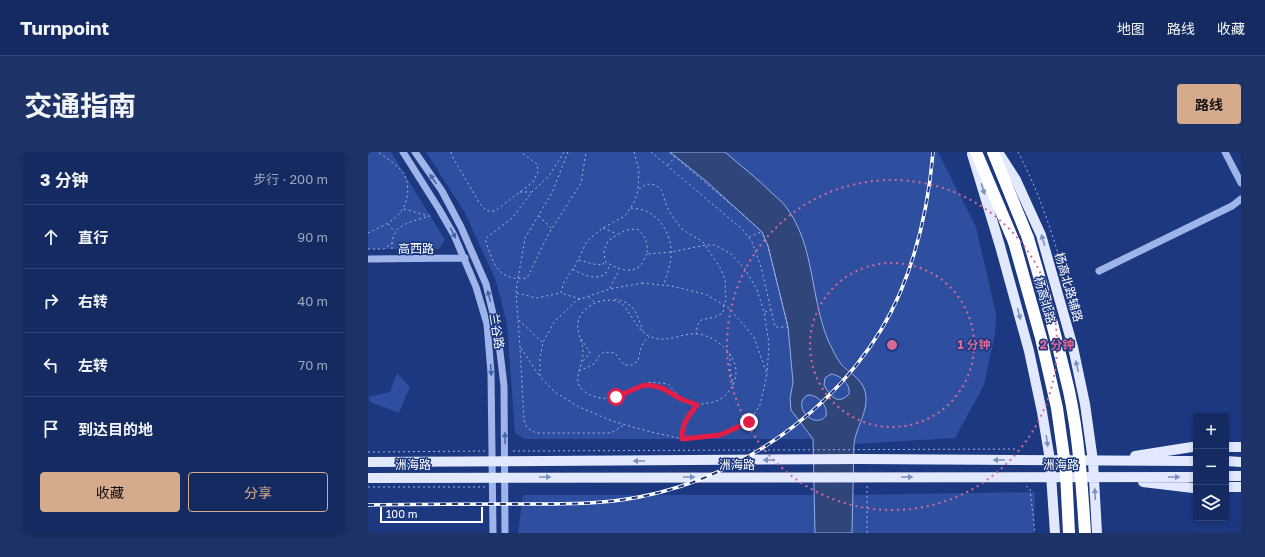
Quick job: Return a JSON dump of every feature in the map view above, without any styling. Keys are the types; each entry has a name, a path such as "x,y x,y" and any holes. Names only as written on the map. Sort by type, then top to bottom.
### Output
{"highway":[{"name":"杨高北路","path":"976,152 1014,242 1041,338 1057,408 1066,472 1069,533"},
{"name":"杨高北路","path":"993,152 1028,238 1069,392 1080,466 1085,533"}],"main road":[{"path":"971,152 1000,246 1029,351 1042,412 1050,460 1055,533"},
{"name":"杨高北路辅路","path":"998,152 1016,180 1041,235 1075,354 1085,404 1093,461 1097,533"},
{"name":"洲海路","path":"368,462 492,462 506,456 859,454 1093,461 1192,447"},
{"path":"1229,447 1241,447"},
{"name":"洲海路","path":"1104,460 1192,461"},
{"path":"1229,461 1241,462"},
{"path":"1229,476 1241,476"},
{"name":"洲海路","path":"1105,477 1193,488"},
{"name":"洲海路","path":"368,478 1193,477"},
{"path":"1229,487 1241,487"}],"street":[{"name":"兰谷路","path":"403,152 454,235 476,287 487,324 492,373 493,533"},
{"name":"兰谷路","path":"415,152 442,191 462,227 486,284 498,335 504,386 506,456 505,533"},
{"path":"1225,152 1241,183"},
{"path":"1099,271 1232,206 1241,198"},
{"name":"高西路","path":"368,259 465,258"}],"path":[{"path":"368,233 388,224 397,217 404,209 407,198 408,185 404,173 378,152"},
{"path":"452,152 452,156 480,204 487,211 495,211 533,182 538,172 536,164 521,152"},
{"path":"564,152 549,176 532,192 512,218 485,239 494,263 502,273 518,279 527,278 548,235 581,183 586,152"},
{"path":"568,152 552,193 525,238 518,279 516,292 519,320 524,420 527,428 536,433 611,433 624,424"},
{"path":"561,293 564,282 573,270 587,241 603,228 625,216 635,201 638,190 639,170 634,152"},
{"path":"651,152 743,230 752,242 761,267 775,327 788,327 768,246 762,232 669,152"},
{"path":"667,166 675,157"},
{"path":"638,190 646,184 656,185 662,190 667,207 674,219 683,230 704,242 721,269 725,280 726,300 723,314 700,320 696,334"},
{"path":"520,192 532,192"},
{"path":"630,208 646,210 657,217 665,229 671,244 671,258 664,285"},
{"path":"392,249 392,242 395,232 402,226 415,220 430,216 404,209"},
{"path":"539,216 552,228"},
{"path":"388,224 395,232"},
{"path":"603,228 617,235"},
{"path":"637,229 644,235 648,245 647,254 640,266 631,270 620,269 605,261 604,250 608,241 617,235 626,230 637,229"},
{"path":"749,238 762,232"},
{"path":"368,249 384,249 392,242"},
{"path":"520,347 540,377 555,392 579,407 612,421 682,439 720,435 749,422 760,405 767,374 769,344 764,312 757,290 745,269 731,254 715,245 647,254"},
{"path":"578,260 602,265 605,261"},
{"path":"573,270 586,276 599,276 605,274 610,265"},
{"path":"610,288 620,269"},
{"path":"540,377 540,358 543,342 555,321 577,300 610,288 642,284 671,286 705,294 729,308 754,337 767,374"},
{"path":"516,292 537,298 561,293 581,299"},
{"path":"588,296 595,303"},
{"path":"614,301 616,299 627,302 634,309 644,332"},
{"path":"644,385 662,388 681,399 690,404 697,405 721,400 733,385 736,372 734,361 730,354 714,340 703,335 692,334 669,340 649,337 624,305 614,301 609,300 595,303 586,309 580,316 577,323 583,349 577,381 582,389 592,396 605,399 616,397 644,385 652,382 668,384 681,399"},
{"path":"764,312 771,310"},
{"path":"519,320 543,342"},
{"path":"578,372 594,364 599,356 604,352 615,353 624,365 632,365 638,361 640,350 644,341 649,337"},
{"path":"580,339 590,353 581,364"},
{"path":"730,354 730,368 733,385"},
{"path":"682,439 683,424 697,405"},
{"path":"506,456 808,455 1018,449"},
{"path":"368,452 492,451"},
{"path":"863,477 867,533"},
{"path":"1024,486 1030,489 1035,533"}],"shaded area":[{"path":"368,152 391,152 445,240 439,249 368,249"},
{"path":"426,152 670,152 706,181 762,232 768,246 788,327 793,382 790,399 803,427 813,439 525,439 515,433 507,324 496,281 465,213"},
{"path":"670,152 725,152 783,203 795,222 802,238 807,254 822,323 828,340 841,364 858,379 865,391 866,405 854,444 852,533 815,533 813,439 791,410 790,399 793,382 788,327 768,246 762,232 706,181","holes":["831,374 841,378 847,384 849,394 845,398 835,398 826,389 824,385 825,378","808,395 812,395 822,401 826,416 821,420 815,420 805,414 802,404 803,399"]},
{"path":"725,152 938,152 976,227 996,314 995,334 984,385 955,438 854,444 855,435 863,418 855,376 842,364 834,352 821,322 804,245 798,228 786,206"},
{"path":"397,373 410,387 399,413 370,402 369,397 390,392"},
{"path":"831,374 841,378 847,384 849,394 845,398 835,398 826,389 824,385 825,378"},
{"path":"808,395 812,395 822,401 826,416 821,420 815,420 805,414 802,404 803,399"},
{"path":"1035,492 1034,533 852,533 852,495"},
{"path":"523,495 815,495 815,533 518,533"}],"railway":[{"path":"368,505 563,504 624,500 680,487 720,471 758,451 794,426 827,398 856,366 881,331 900,293 913,259 926,206 933,152"}],"route":[{"path":"616,397 644,385 662,388 681,399 697,405 683,424 682,439 720,435 749,422"}]}
